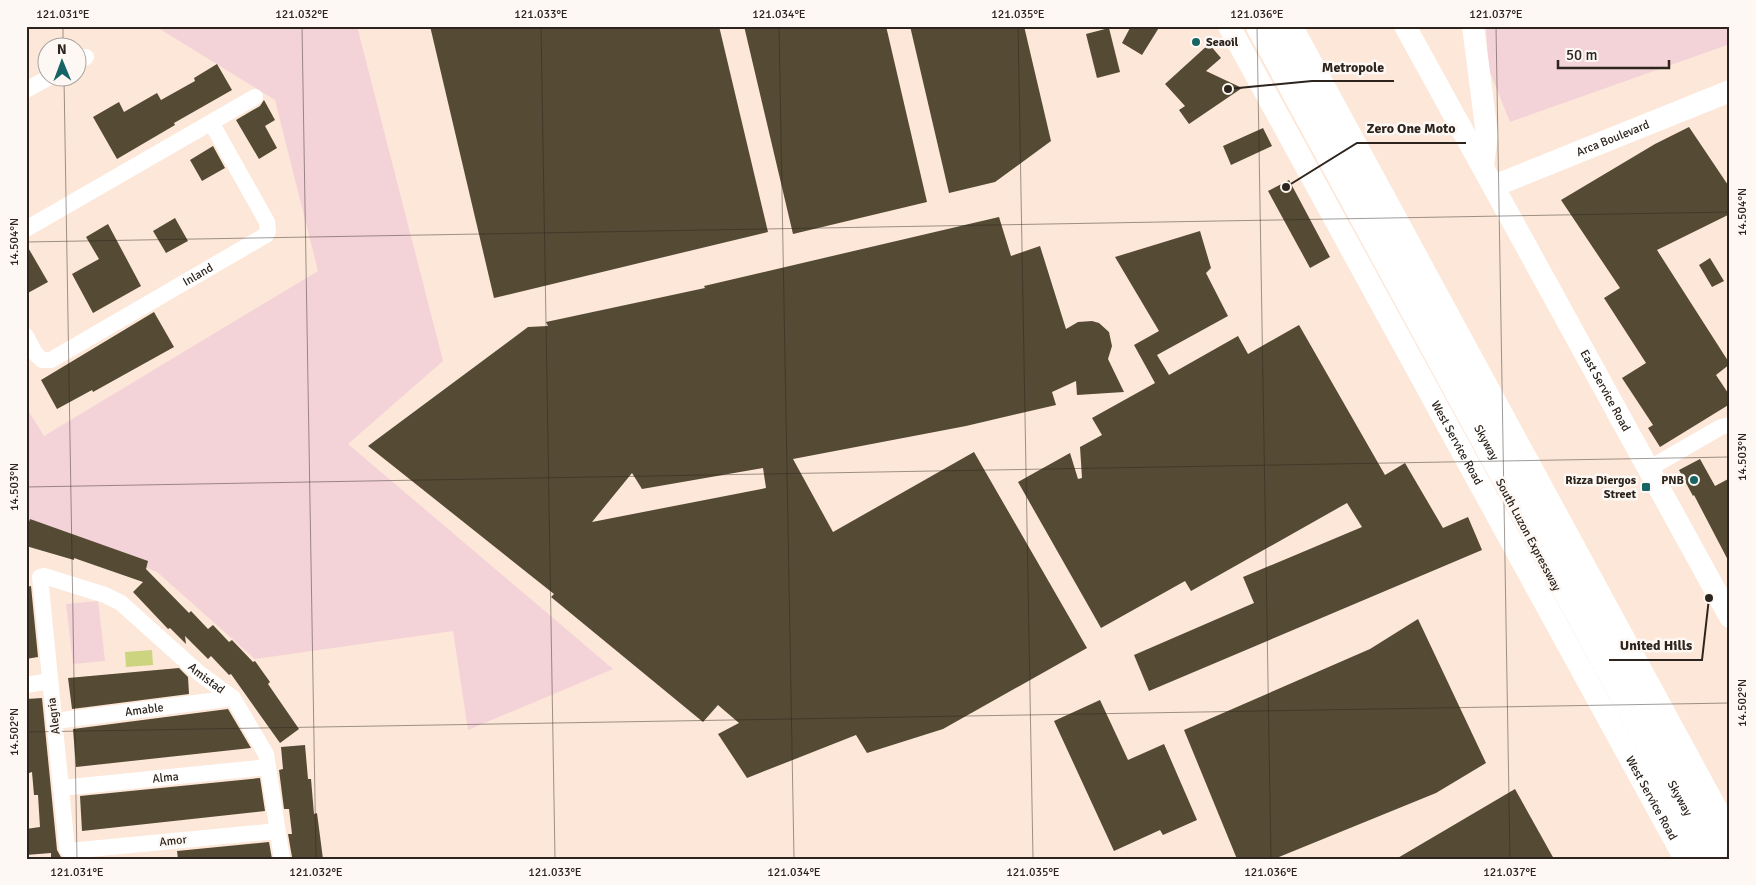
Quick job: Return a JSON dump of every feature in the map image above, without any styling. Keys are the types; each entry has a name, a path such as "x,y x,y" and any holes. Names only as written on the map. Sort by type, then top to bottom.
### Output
{"highway":[{"name":"South Luzon Expressway","path":"1254,26 1704,859"},
{"name":"Skyway","path":"1260,26 1713,859"},
{"name":"Skyway","path":"1288,26 1730,840"},
{"path":"1292,26 1730,829"}],"main road":[{"name":"West Service Road","path":"1229,26 1685,859"},
{"name":"East Service Road","path":"1405,26 1730,617"},
{"path":"1473,26 1487,135 1483,165"},
{"name":"Arca Boulevard","path":"1494,186 1730,91"}],"street":[{"path":"26,90 38,83"},
{"path":"26,230 212,124 255,97"},
{"name":"Inland","path":"26,336 35,353 42,360 51,360 266,235 268,231 267,222 212,124"},
{"path":"1648,469 1722,427 1730,426"},
{"name":"Amistad","path":"39,579 44,576 105,595 121,603 199,673 233,698 266,754 282,859"},
{"name":"Alegria","path":"39,579 62,788 66,846 70,851"},
{"path":"26,685 50,681"},
{"name":"Amable","path":"55,720 233,698"},
{"name":"Alma","path":"62,788 268,767"},
{"name":"Amor","path":"70,851 277,831"}],"shaded area":[{"path":"155,26 357,26 443,361 348,444 613,669 468,730 453,631 255,659 157,572 26,522 26,407 44,436 318,271 275,100"},
{"path":"1486,26 1730,26 1730,44 1510,122 1488,67"},
{"path":"98,601 105,661 73,664 66,604"},
{"path":"152,650 153,665 126,667 125,652"}],"building":[{"path":"430,26 719,26 768,232 494,298"},
{"path":"744,26 886,26 927,202 793,234"},
{"path":"910,26 1024,26 1051,141 995,182 949,193"},
{"path":"1131,26 1160,26 1142,55 1122,43"},
{"path":"1109,28 1120,72 1097,78 1086,34"},
{"path":"1209,44 1221,58 1206,71 1242,88 1189,124 1179,110 1185,106 1165,84"},
{"path":"217,64 232,90 174,123 175,125 117,159 93,117 119,102 124,112 157,93 161,100 195,81 194,78"},
{"path":"264,100 275,120 265,126 277,148 259,159 236,120 260,106"},
{"path":"1689,127 1730,188 1730,214 1657,250 1730,364 1716,375 1730,396 1730,404 1660,447 1648,428 1653,425 1622,378 1646,363 1604,298 1620,288 1561,200 1655,144"},
{"path":"1263,128 1272,146 1231,165 1223,146"},
{"path":"213,146 225,168 202,181 190,160"},
{"path":"1289,180 1330,257 1310,268 1268,191"},
{"path":"999,217 1011,256 1040,246 1066,329 1078,322 1092,321 1099,323 1109,332 1112,346 1108,359 1124,392 1077,395 1076,381 1052,392 1056,405 966,426 793,459 833,532 974,452 1087,648 943,729 867,753 856,735 747,778 718,734 739,723 718,705 703,722 551,597 554,594 368,446 528,327 548,326 546,322 705,288 704,286","holes":["763,468 766,488 592,522 632,473 642,489"]},
{"path":"175,218 188,241 166,253 153,231"},
{"path":"108,224 141,286 93,313 72,274 99,259 86,237"},
{"path":"1200,231 1211,268 1206,273 1228,316 1157,355 1169,375 1238,336 1248,354 1299,325 1385,475 1405,463 1443,528 1468,517 1482,550 1149,691 1134,655 1254,603 1243,577 1362,527 1347,503 1191,591 1185,581 1101,628 1018,482 1070,453 1078,479 1082,478 1080,447 1102,435 1092,418 1155,383 1134,345 1159,331 1115,257"},
{"path":"26,244 48,282 26,294"},
{"path":"1710,258 1724,281 1712,287 1699,265"},
{"path":"154,312 174,347 93,392 92,390 57,409 41,380"},
{"path":"1700,459 1715,486 1730,478 1730,564 1679,470"},
{"path":"30,519 148,561 146,569 189,613 191,611 208,629 213,625 229,642 232,640 253,662 255,661 270,682 268,684 299,729 280,743 231,674 229,675 211,656 208,659 185,636 186,644 170,628 168,629 133,592 143,582 74,558 74,560 26,546 26,530"},
{"path":"31,586 38,657 26,659 26,587"},
{"path":"1418,619 1486,763 1436,793 1274,859 1237,859 1184,730 1370,649"},
{"path":"179,668 188,677 189,694 72,709 68,678"},
{"path":"42,698 57,850 62,859 51,859 51,853 26,855 26,829 40,827 38,795 34,795 32,772 29,773 26,699"},
{"path":"1100,700 1128,760 1164,744 1197,820 1163,835 1160,830 1114,851 1054,721"},
{"path":"228,709 251,748 76,767 73,729"},
{"path":"305,745 308,779 311,779 314,814 317,813 323,859 292,857 288,834 292,834 289,809 284,809 279,770 283,769 281,747"},
{"path":"260,778 265,811 82,831 80,796"},
{"path":"1515,789 1554,859 1396,859"},
{"path":"269,842 272,859 178,859 177,851"}],"place":[{"name":"Seaoil","path":"1196,42"},
{"name":"Metropole","path":"1228,89"},
{"name":"Zero One Moto","path":"1286,187"},
{"name":"PNB","path":"1694,480"},
{"name":"Rizza Diergos Street","path":"1646,487"},
{"name":"United Hills","path":"1709,598"}]}
